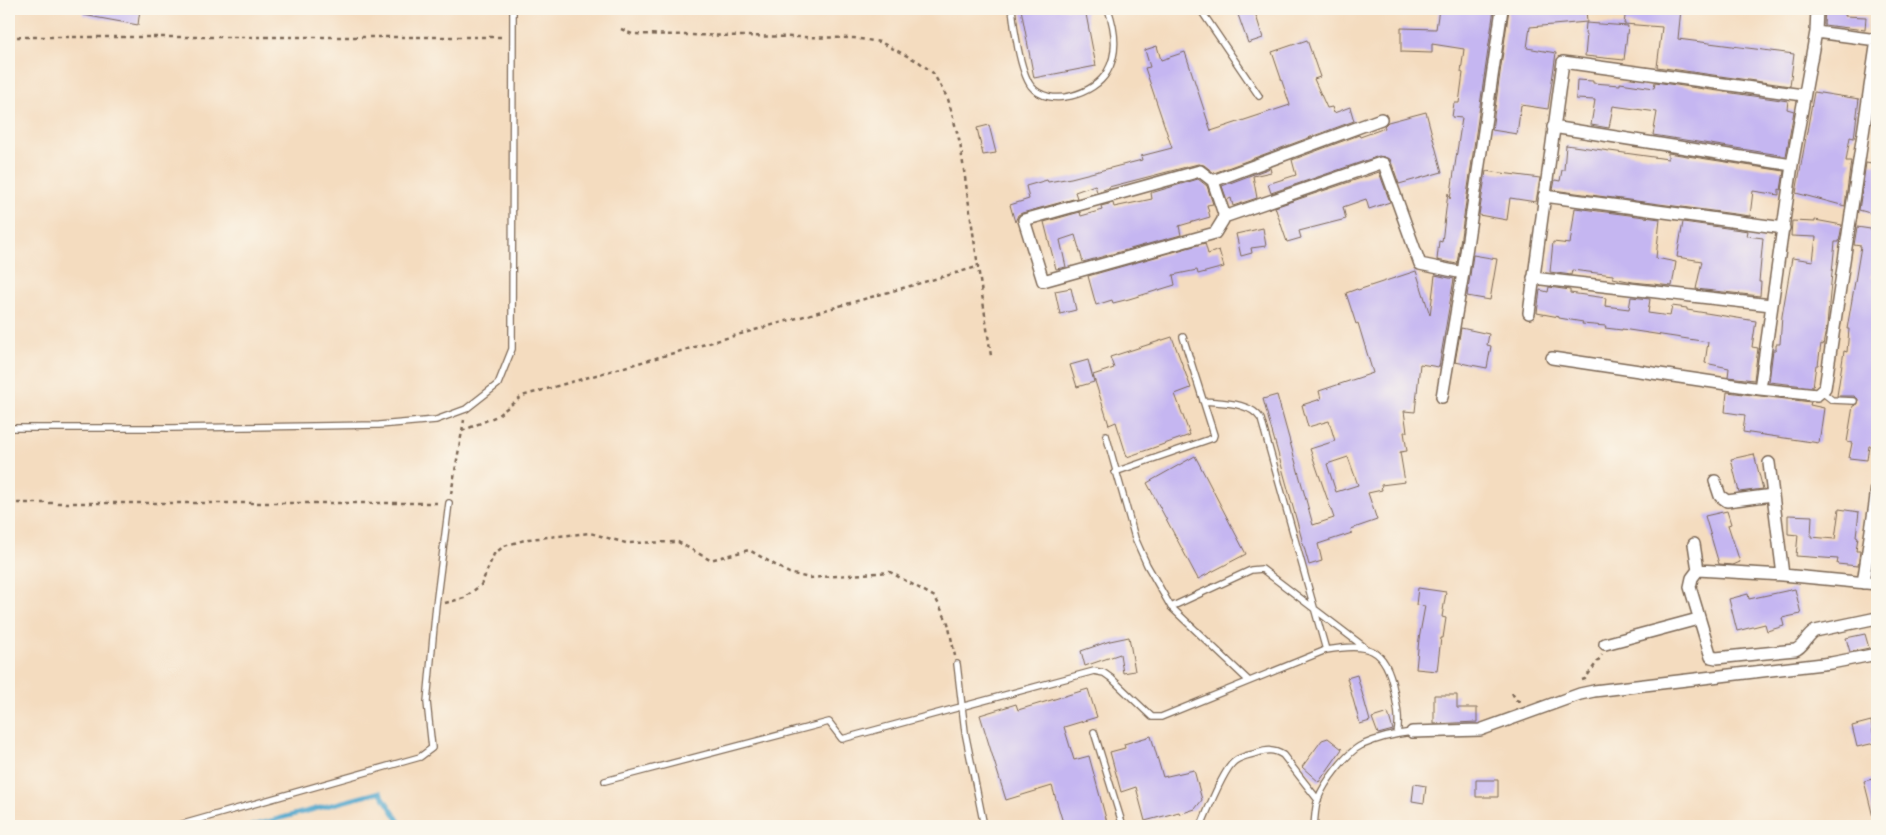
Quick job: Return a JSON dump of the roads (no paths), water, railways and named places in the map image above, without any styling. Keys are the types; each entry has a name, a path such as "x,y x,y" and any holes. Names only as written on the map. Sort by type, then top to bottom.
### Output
{"street":[{"path":"1442,397 1463,273 1502,9"},
{"path":"1760,389 1792,165 1803,95 1816,32 1817,9"},
{"path":"1552,358 1760,389 1817,394 1822,392 1825,388 1877,40 1816,32"},
{"path":"1528,313 1562,64 1566,61 1803,95"},
{"path":"1213,180 1381,119"},
{"path":"1553,127 1792,165"},
{"path":"1224,217 1381,163 1384,164 1420,264 1463,273"},
{"path":"1197,172 1202,172 1213,180 1224,217 1217,231 1212,235 1044,281 1024,222 1197,172"},
{"path":"1544,196 1784,228"},
{"path":"1533,278 1771,305"},
{"path":"1769,463 1784,575"},
{"path":"1715,481 1720,496 1727,501 1773,495"},
{"path":"1863,583 1877,487"},
{"path":"1694,544 1698,570 1692,578 1690,587 1710,657 1795,650 1803,645 1814,631 1877,618"},
{"path":"1698,570 1784,575 1877,584"},
{"path":"1605,644 1698,619"},
{"path":"1412,732 1480,730 1580,694 1594,691 1831,663 1877,654"}],"lane":[{"path":"9,428 380,425 436,420 466,409 498,384 512,349 513,9"},
{"path":"1012,9 1024,70 1031,86 1039,93 1057,98 1072,96 1090,90 1100,82 1108,71 1113,56 1115,40 1108,9"},
{"path":"1200,9 1259,96"},
{"path":"1115,472 1213,438 1214,435 1183,336"},
{"path":"1822,392 1832,400 1854,401"},
{"path":"1203,401 1249,408 1258,413 1261,419 1326,650"},
{"path":"1106,435 1135,538 1147,565 1171,607 1249,681"},
{"path":"176,826 420,757 432,748 427,702 436,605 449,503"},
{"path":"1171,607 1256,568 1262,569 1364,648"},
{"path":"605,781 829,722 842,739 1094,671 1104,673 1111,678 1152,717 1156,718 1326,650 1351,646 1364,648 1376,653 1388,668 1393,683 1399,718 1397,734"},
{"path":"957,664 962,707 984,826"},
{"path":"1094,732 1123,826"},
{"path":"1314,826 1318,800 1330,778 1359,747 1397,734 1412,732"},
{"path":"1201,826 1223,778 1234,761 1268,750 1276,751 1282,755 1318,800"}],"waterway":[{"path":"251,826 380,792 402,826"}]}
